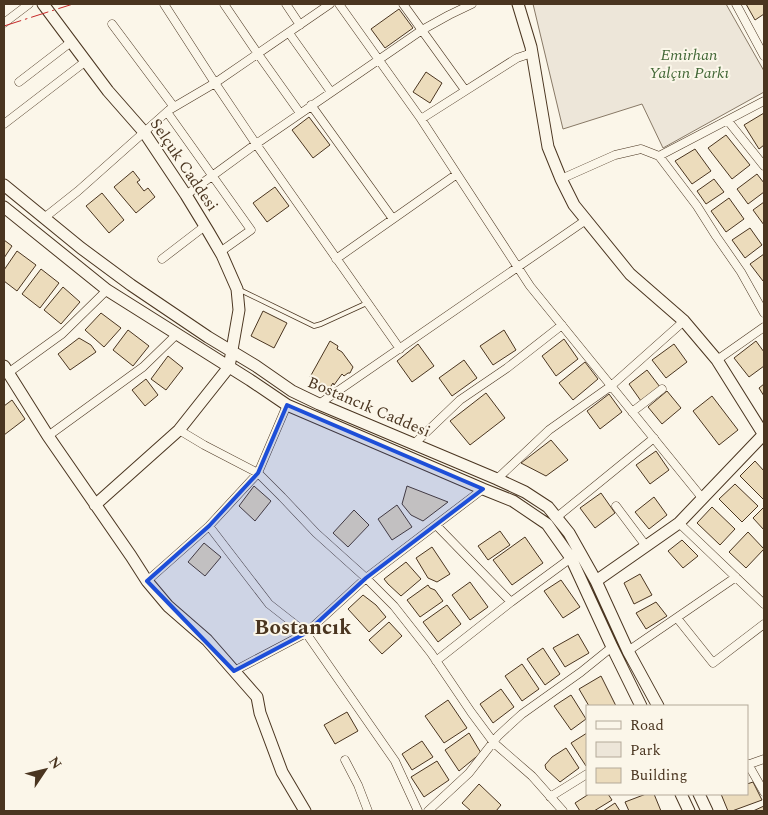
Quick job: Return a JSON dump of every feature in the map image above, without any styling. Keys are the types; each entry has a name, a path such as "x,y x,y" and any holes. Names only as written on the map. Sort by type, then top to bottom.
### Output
{"street":[{"path":"4,23 29,4"},
{"path":"164,4 256,144 400,349"},
{"path":"224,4 300,113"},
{"path":"286,4 300,25"},
{"path":"44,218 78,191 167,112 215,83 330,4"},
{"path":"339,4 421,119 530,286 703,499"},
{"path":"403,4 465,90"},
{"path":"186,195 378,59 422,30 472,4"},
{"path":"518,4 532,53 548,147 574,204 630,274 684,321 717,360 764,434 679,523 596,581"},
{"path":"736,4 764,56"},
{"name":"Selçuk Caddesi","path":"45,5 108,90 144,132 186,195 230,271 237,289 239,310 229,367"},
{"path":"112,24 174,107"},
{"path":"289,33 331,92"},
{"path":"19,82 71,42"},
{"path":"421,119 517,58 532,53"},
{"path":"4,124 86,61"},
{"path":"659,156 764,101"},
{"path":"311,106 393,219"},
{"path":"167,112 251,230 220,252"},
{"path":"728,121 764,166"},
{"path":"561,179 615,155 641,149 659,156 697,206 741,272 764,313"},
{"path":"336,258 457,174"},
{"name":"Bostancık Caddesi","path":"4,184 44,218 130,285 292,391 497,479 525,492 548,507 569,533 596,581 628,651 657,705"},
{"name":"Bostancık Caddesi","path":"4,207 107,290 288,405 483,490 513,500 547,524 571,558 641,705"},
{"path":"319,404 586,220"},
{"path":"162,259 205,226"},
{"path":"107,290 62,334 6,369 48,436 147,581 168,606 207,640 234,672 258,696 260,714 282,772 305,811"},
{"path":"497,479 550,430 611,386 684,321"},
{"path":"414,444 460,400 507,368 562,325"},
{"path":"717,360 764,327"},
{"path":"48,436 143,367 177,334"},
{"path":"95,505 179,430 229,367"},
{"path":"632,412 662,389"},
{"path":"147,581 209,526 258,473 288,405"},
{"path":"179,430 258,473 316,533 366,578 394,606 494,743 532,776 563,811"},
{"path":"557,517 654,438"},
{"path":"234,672 306,632 366,578 483,490"},
{"path":"616,506 646,546"},
{"path":"679,523 764,604"},
{"path":"436,525 511,602"},
{"path":"209,526 269,604 306,632 394,762 418,811"},
{"path":"436,661 571,558"},
{"path":"628,651 736,577"},
{"path":"677,618 713,664 764,624"},
{"path":"428,811 469,773 498,736 522,714 581,672 612,647"},
{"path":"764,758 748,764 764,792"},
{"path":"345,760 358,785 368,811"},
{"path":"550,796 586,775"},
{"path":"681,795 688,811"},
{"path":"699,795 707,811"}],"lane":[{"path":"237,289 314,326 367,303"}],"highlighted area":[{"path":"287,405 483,489 366,578 306,633 234,671 147,581 209,526 258,473"}],"green space":[{"name":"Emirhan Yalçın Parkı","path":"533,4 726,4 764,71 764,92 663,148 642,104 563,129"}],"building":[{"path":"746,4 764,4 764,14 755,20"},
{"path":"399,9 413,28 385,48 371,29"},
{"path":"426,72 442,83 430,103 413,92"},
{"path":"764,113 764,145 759,149 744,125"},
{"path":"309,117 330,145 313,158 292,130"},
{"path":"726,135 750,165 732,179 708,148"},
{"path":"695,149 711,171 692,184 675,161"},
{"path":"133,171 140,180 137,182 144,191 148,188 155,197 136,213 114,187"},
{"path":"757,174 764,183 764,192 748,204 737,189"},
{"path":"714,179 724,192 706,204 697,191"},
{"path":"275,187 289,206 267,222 253,203"},
{"path":"102,193 124,220 109,233 86,206"},
{"path":"729,198 744,219 726,232 711,211"},
{"path":"764,202 764,225 753,210"},
{"path":"750,228 762,245 745,258 732,240"},
{"path":"4,240 12,246 4,258"},
{"path":"17,251 36,265 17,291 4,281 4,270"},
{"path":"764,254 764,280 763,281 750,264"},
{"path":"41,269 59,283 40,308 22,294"},
{"path":"63,287 80,302 61,324 44,310"},
{"path":"263,311 287,323 274,348 251,336"},
{"path":"101,313 121,328 104,347 85,330"},
{"path":"128,330 149,346 133,366 113,350"},
{"path":"504,330 516,350 493,365 480,346"},
{"path":"79,338 91,345 96,352 70,370 58,354"},
{"path":"564,339 578,359 556,376 542,356"},
{"path":"330,341 338,346 337,349 342,352 353,367 350,373 344,376 342,374 329,389 310,377"},
{"path":"756,341 764,352 764,366 749,377 734,358"},
{"path":"418,344 434,366 412,382 397,361"},
{"path":"674,344 687,362 666,378 652,360"},
{"path":"168,356 183,368 166,390 151,379"},
{"path":"464,360 477,378 452,396 439,378"},
{"path":"585,362 598,379 573,400 559,383"},
{"path":"647,370 660,387 641,401 629,384"},
{"path":"146,379 158,395 145,406 132,390"},
{"path":"764,384 764,396 759,388"},
{"path":"667,391 681,408 662,424 648,407"},
{"path":"486,393 505,418 470,445 450,421"},
{"path":"609,394 622,412 600,429 587,411"},
{"path":"712,396 738,430 719,445 693,411"},
{"path":"12,400 25,419 4,435 4,406"},
{"path":"551,440 568,460 546,476 521,463"},
{"path":"656,451 669,470 650,484 636,465"},
{"path":"755,461 764,471 764,500 740,476"},
{"path":"735,484 758,506 742,522 719,499"},
{"path":"254,486 271,501 255,521 239,506"},
{"path":"407,486 448,502 423,521 411,515 402,504"},
{"path":"601,493 615,513 595,528 580,508"},
{"path":"654,497 667,515 649,529 635,512"},
{"path":"397,505 412,527 392,540 378,519"},
{"path":"712,507 735,529 720,545 697,523"},
{"path":"764,507 764,530 753,518"},
{"path":"354,510 369,525 348,547 333,533"},
{"path":"500,531 510,545 488,560 478,546"},
{"path":"748,532 764,549 746,568 729,552"},
{"path":"525,537 543,563 512,585 493,560"},
{"path":"682,540 698,556 683,568 668,551"},
{"path":"204,543 221,557 205,576 188,562"},
{"path":"432,547 450,574 437,582 428,578 416,558"},
{"path":"406,562 421,579 401,596 384,579"},
{"path":"640,574 652,595 634,604 624,583"},
{"path":"561,580 580,607 563,618 544,591"},
{"path":"470,582 488,607 470,620 452,595"},
{"path":"428,585 435,590 443,601 420,617 407,600"},
{"path":"363,595 376,605 386,617 369,632 348,609"},
{"path":"656,602 667,616 646,629 636,613"},
{"path":"447,605 461,624 438,642 423,622"},
{"path":"389,622 402,636 382,654 369,640"},
{"path":"578,634 589,653 565,667 553,648"},
{"path":"543,648 560,674 545,685 527,659"},
{"path":"522,664 539,689 522,701 505,676"},
{"path":"601,676 616,705 588,705 579,689"},
{"path":"501,689 514,707 493,723 480,704"},
{"path":"571,695 586,719 571,730 554,706"},
{"path":"448,700 467,728 444,743 425,716"},
{"path":"347,712 358,731 335,744 324,725"},
{"path":"469,733 481,753 459,771 445,750"},
{"path":"586,734 586,766 571,743"},
{"path":"422,741 433,757 412,770 402,754"},
{"path":"566,748 579,768 560,782 546,769 545,765 552,757"},
{"path":"437,761 449,780 424,797 411,777"},
{"path":"753,782 762,800 728,811 721,795 748,795 748,784"},
{"path":"479,784 501,805 496,811 471,811 462,803"},
{"path":"587,795 609,795 612,800 594,811 580,811 575,803"},
{"path":"643,795 654,795 661,811 629,811 625,802"},
{"path":"615,803 620,811 603,811"},
{"path":"764,806 764,811 753,811"}],"power":[{"path":"4,26 73,4"}],"district":[{"name":"Bostancık","path":"303,628"}]}
